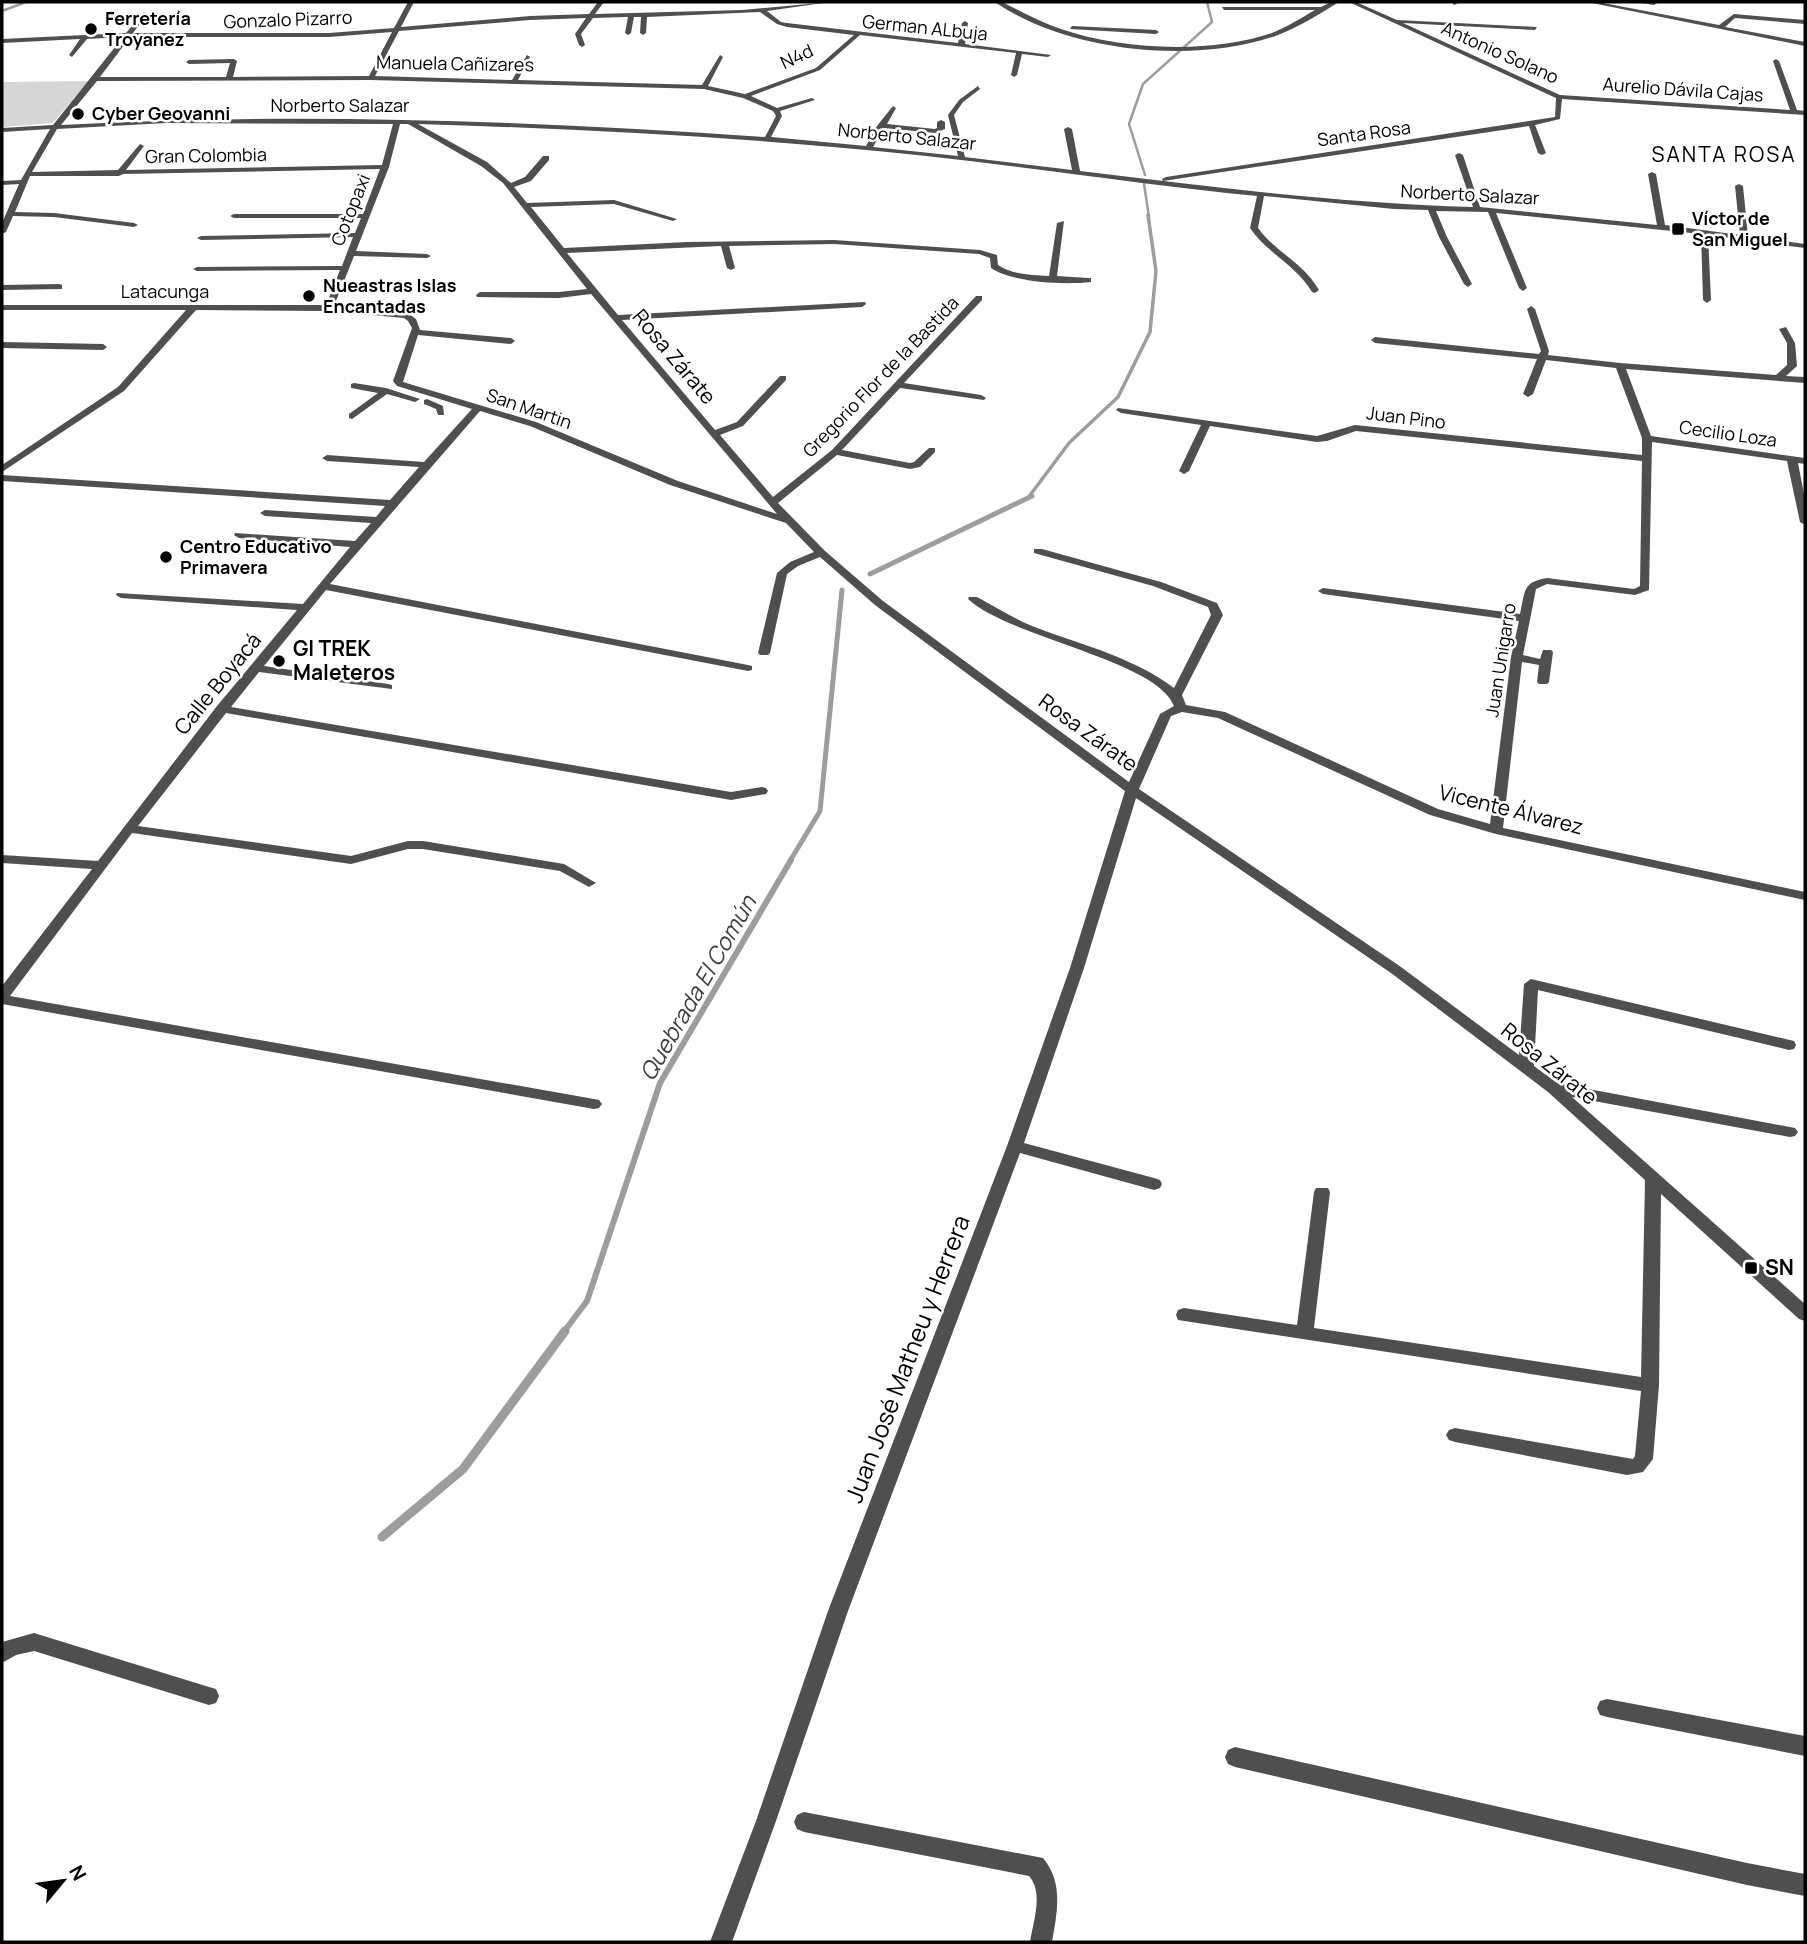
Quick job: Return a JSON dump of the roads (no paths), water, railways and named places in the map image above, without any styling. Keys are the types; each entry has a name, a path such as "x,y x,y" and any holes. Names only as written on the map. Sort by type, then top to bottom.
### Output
{"street":[{"path":"371,78 409,5 422,2"},
{"path":"582,45 578,34 601,2"},
{"path":"724,13 732,2"},
{"name":"Gonzalo Pizarro","path":"2,41 127,35 329,35 589,16 724,13 827,2"},
{"path":"998,2 1043,25 1084,38 1119,43 1211,46 1277,33 1319,8 1336,2"},
{"name":"Antonio Solano","path":"1352,2 1559,97"},
{"path":"1590,2 1805,44"},
{"path":"1639,2 1654,4"},
{"path":"1224,8 1319,8"},
{"name":"German ALbuja","path":"762,10 779,23 787,25 1048,55"},
{"path":"2,232 25,178 55,127 144,14"},
{"path":"628,33 631,15"},
{"path":"643,33 644,15"},
{"path":"1721,27 1734,16 1805,22"},
{"path":"1391,20 1535,28"},
{"path":"961,46 965,23"},
{"path":"1043,25 1156,32"},
{"path":"867,34 881,32 933,36"},
{"name":"N4d","path":"745,96 818,69 857,35"},
{"path":"72,55 85,37"},
{"path":"1014,75 1014,65 1019,52"},
{"path":"514,82 527,57"},
{"path":"704,87 720,57"},
{"path":"189,62 234,61 229,79"},
{"path":"1776,61 1794,112"},
{"name":"Manuela Cañizares","path":"95,79 371,78 704,87 745,96 776,110"},
{"path":"962,158 951,115 961,101 978,88"},
{"name":"Aurelio Dávila Cajas","path":"1559,97 1805,113"},
{"name":"Santa Rosa","path":"1153,180 1531,124 1558,118 1559,97"},
{"path":"767,139 777,124 779,116 776,110 812,100"},
{"path":"868,149 893,108"},
{"name":"Norberto Salazar","path":"2,130 129,122 403,122 585,127 767,139 962,158 1261,194 1394,207 1491,210 1805,246"},
{"name":"Cotopaxi","path":"329,308 403,122"},
{"name":"Rosa Zárate","path":"403,122 484,164 509,186 593,291 772,503 821,553 879,603 1132,790 1396,970 1553,1088 1805,1314"},
{"path":"881,126 935,131 941,129 941,122"},
{"path":"1531,124 1542,153"},
{"path":"1068,129 1076,171"},
{"path":"119,174 140,146"},
{"path":"1459,155 1477,209"},
{"path":"509,186 528,179 545,158"},
{"name":"Gran Colombia","path":"2,183 25,178 119,174 385,167"},
{"path":"1652,174 1662,228"},
{"path":"1739,186 1744,238"},
{"path":"1261,194 1254,228 1266,242 1308,274 1315,290"},
{"path":"524,205 614,202 673,219"},
{"path":"1431,208 1440,235 1456,258 1468,284"},
{"path":"1491,210 1523,288"},
{"path":"9,214 54,215 134,225"},
{"path":"234,216 366,216"},
{"path":"1053,278 1061,223"},
{"path":"1706,233 1703,239 1707,300"},
{"path":"201,237 358,235"},
{"path":"560,251 834,242 981,252 994,257 993,266 1001,272 1088,280"},
{"path":"724,244 731,268"},
{"path":"351,253 427,256"},
{"path":"197,269 345,268"},
{"path":"2,288 60,287"},
{"path":"480,295 559,295 593,291"},
{"name":"Gregorio Flor de la Bastida","path":"772,503 835,452 979,298"},
{"path":"617,318 862,304"},
{"name":"Latacunga","path":"2,307 329,308"},
{"path":"2,470 121,389 193,307"},
{"path":"329,308 406,316 415,323 414,332 511,341"},
{"path":"1528,394 1545,351 1531,309"},
{"path":"1779,377 1793,366 1796,344 1783,329"},
{"name":"San Martin","path":"414,332 398,381 406,387 533,424 674,483 790,522"},
{"path":"1375,340 1620,366 1805,380"},
{"path":"2,345 103,347"},
{"name":"Juan Unigarro","path":"1496,830 1517,657 1531,588 1536,583 1547,581 1635,592 1645,588 1647,438 1620,366"},
{"path":"714,434 740,424 783,378"},
{"path":"898,385 981,398"},
{"path":"354,386 427,402 440,408 441,413"},
{"path":"352,416 386,391"},
{"path":"427,402 439,396"},
{"name":"Calle Boyacá","path":"2,998 128,828 221,709 391,503 478,407"},
{"name":"Juan Pino","path":"1121,410 1317,439 1355,428 1648,459"},
{"path":"1184,471 1207,423"},
{"name":"Cecilio Loza","path":"1647,438 1805,461"},
{"path":"835,452 910,466 917,465 932,450"},
{"path":"327,458 426,465"},
{"path":"1792,460 1805,522"},
{"path":"2,478 391,503"},
{"path":"265,513 377,520"},
{"path":"239,536 357,544"},
{"path":"1038,551 1157,583 1213,605 1217,615 1179,702 1167,714 1132,790"},
{"path":"764,653 782,573 794,564 821,553"},
{"path":"324,586 748,668"},
{"path":"1323,591 1523,618"},
{"path":"121,596 305,607"},
{"path":"973,599 1033,630 1071,642 1147,675 1179,702"},
{"path":"1517,657 1546,657 1543,682"},
{"path":"255,668 388,687"},
{"name":"Vicente Álvarez","path":"1179,702 1220,715 1434,812 1496,830 1805,897"},
{"path":"221,709 731,796 762,791"},
{"name":"Juan José Matheu y Herrera","path":"721,1942 838,1611 1016,1146 1077,968 1132,790"},
{"path":"128,828 351,860 408,845 423,845 564,868 589,883"},
{"path":"2,859 100,865"},
{"path":"1526,1068 1531,984 1790,1045"},
{"path":"2,998 594,1104"},
{"path":"1553,1088 1790,1132"},
{"path":"1016,1146 1154,1184"},
{"path":"1455,1435 1637,1467 1644,1459 1650,1385 1653,1179"},
{"path":"1305,1333 1322,1192"},
{"path":"1184,1315 1650,1385"},
{"path":"2,1654 11,1647 34,1642 209,1696"},
{"path":"1607,1708 1805,1746"},
{"path":"1235,1757 1733,1871 1805,1885"},
{"path":"804,1822 1035,1866 1045,1874 1048,1885 1041,1942"}],"waterway":[{"path":"2,11 26,2"},
{"name":"Quebrada El Común","path":"1145,175 1129,124 1143,84 1212,22 1207,2"},
{"name":"Quebrada El Común","path":"1144,184 1149,217"},
{"name":"Quebrada El Común","path":"1028,498 1069,443 1118,397 1150,332 1156,271 1148,215"},
{"name":"Quebrada El Común","path":"1028,498 1032,496"},
{"name":"Quebrada El Común","path":"870,574 1028,498"},
{"name":"Quebrada El Común","path":"790,861 820,811 842,590"},
{"name":"Quebrada El Común","path":"563,1333 587,1301 660,1083 791,860"},
{"name":"Quebrada El Común","path":"382,1537 463,1469 565,1331"}],"place":[{"name":"Ferretería Troyanez","path":"91,29"},
{"name":"Cyber Geovanni","path":"78,114"},
{"name":"Víctor de San Miguel","path":"1678,229"},
{"name":"Nueastras Islas Encantadas","path":"309,296"},
{"name":"Centro Educativo Primavera","path":"166,557"},
{"name":"GI TREK Maleteros","path":"279,661"},
{"name":"SN","path":"1751,1268"}],"district":[{"name":"SANTA ROSA","path":"1724,155"}]}
